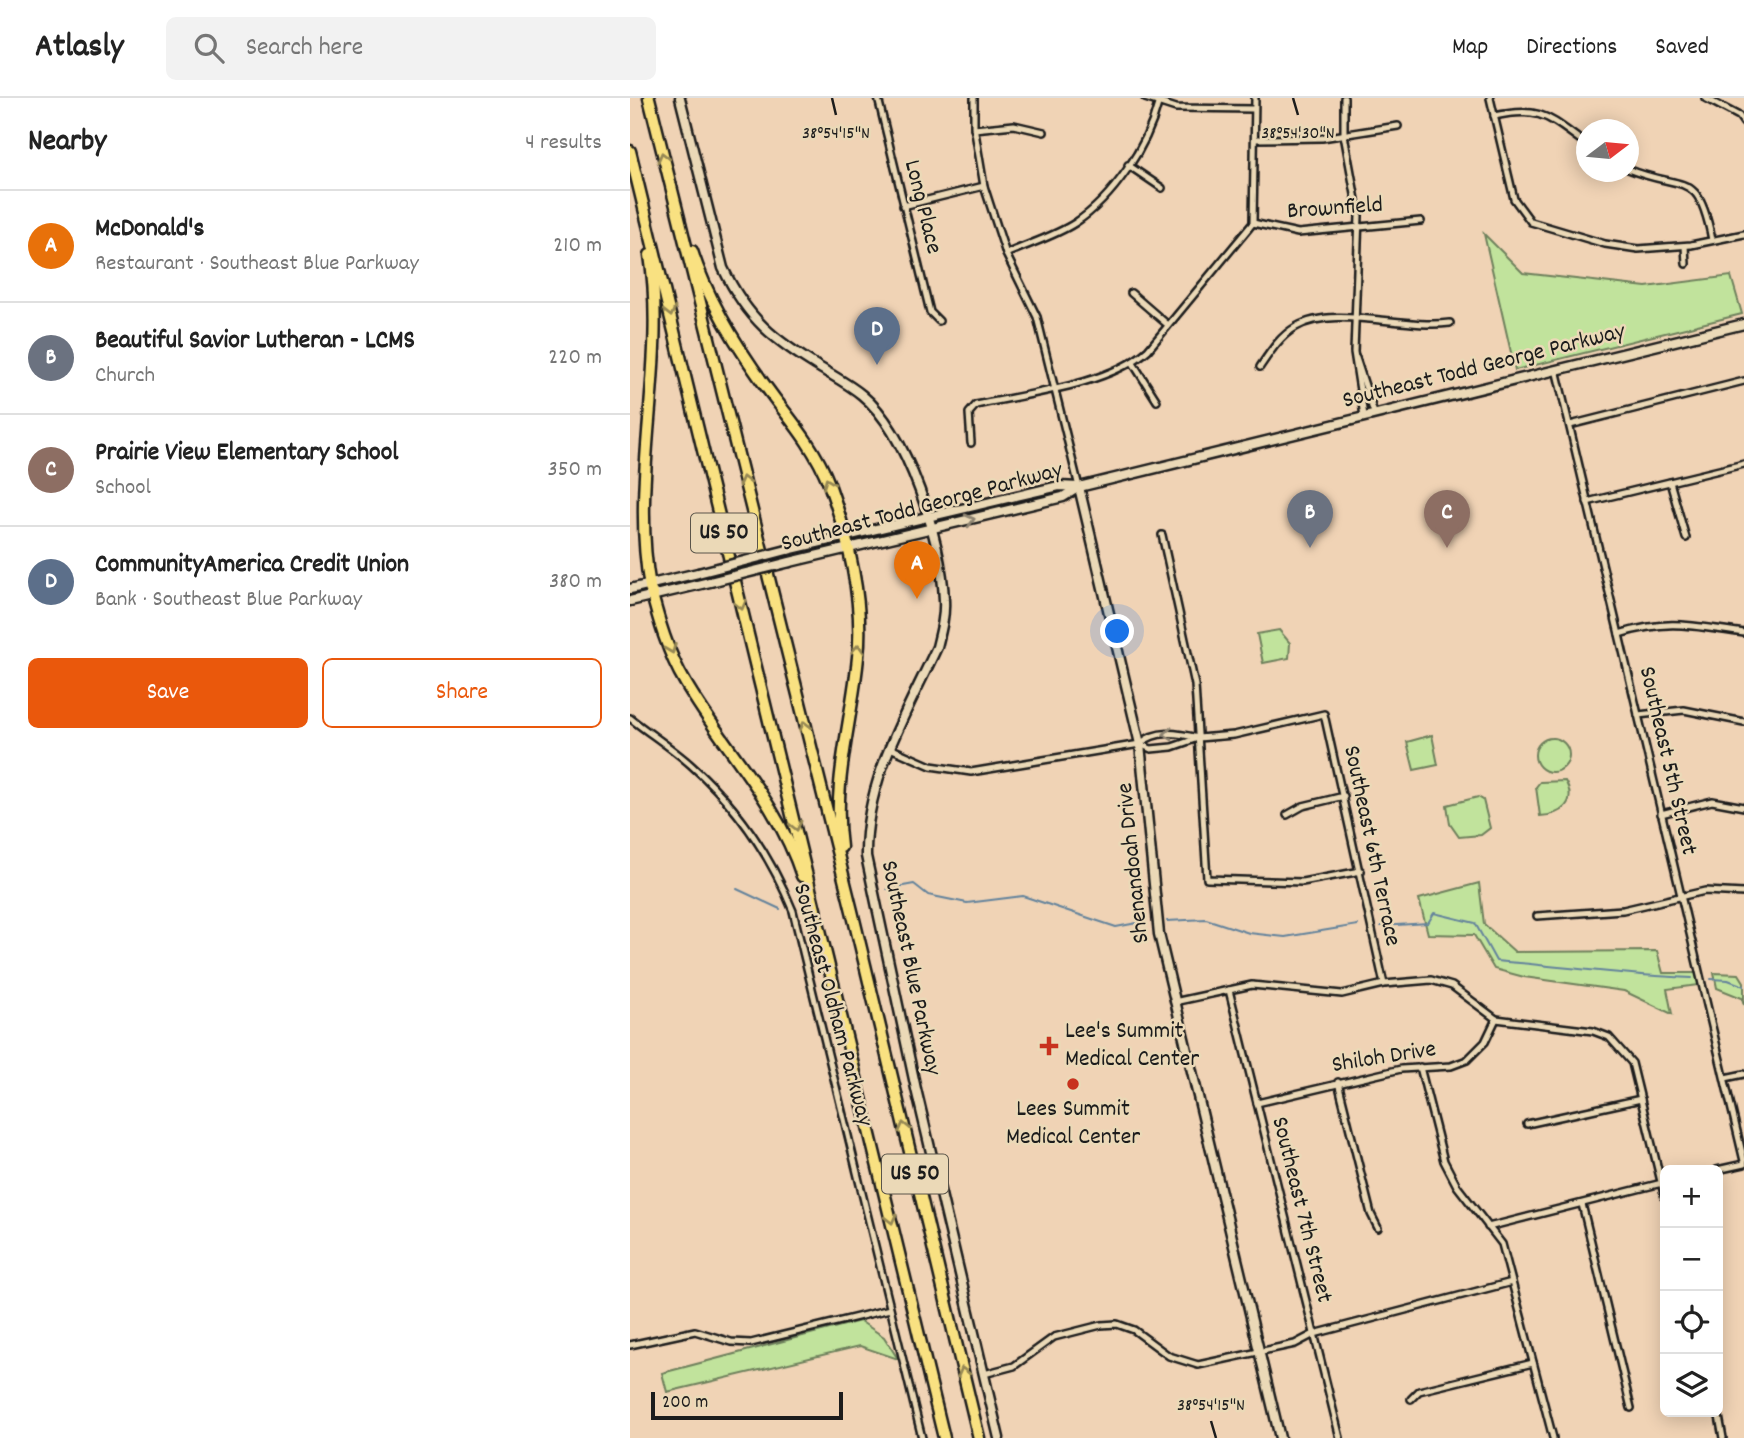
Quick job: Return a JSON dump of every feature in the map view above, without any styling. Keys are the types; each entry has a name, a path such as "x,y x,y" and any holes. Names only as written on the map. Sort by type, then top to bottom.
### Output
{"highway":[{"name":"US 50","path":"649,98 852,911 979,1438"},
{"name":"US 50","path":"630,151 944,1438"},
{"path":"630,168 649,253 655,309 638,505 652,596 684,681 776,817 802,874 810,908 818,915"},
{"path":"677,216 684,223 693,254 714,304 750,363 799,428 816,456 829,483 845,536 859,623 859,657 840,774 838,817 852,911"}],"street":[{"name":"Southeast Blue Parkway","path":"680,98 723,268 741,302 769,335 861,394 873,406 908,459 943,579 943,622 937,647 890,748 870,807 866,856 999,1438"},
{"name":"Long Place","path":"878,98 930,313 939,321"},
{"path":"974,98 974,129 984,186 1006,254 1037,317 1079,487"},
{"path":"1145,98 1158,104 1254,108"},
{"path":"971,443 969,413 976,405 1054,388 1133,363 1253,223 1255,98"},
{"path":"1344,98 1345,135 1360,225 1353,352 1367,385 1369,414"},
{"path":"1490,98 1520,210 1531,222 1605,244 1638,249 1685,246 1744,234"},
{"path":"1705,98 1739,116 1744,123"},
{"path":"1006,254 1073,224 1095,209 1128,165 1153,124 1158,104"},
{"path":"1494,116 1525,110 1537,113 1576,137"},
{"path":"974,129 1014,125 1044,132"},
{"path":"1255,139 1345,135 1398,126"},
{"path":"1128,165 1162,188"},
{"path":"1639,172 1689,186 1703,205 1712,240"},
{"path":"903,206 984,186"},
{"name":"Brownfield","path":"1253,223 1298,233 1421,221"},
{"path":"1685,246 1686,264"},
{"path":"1131,293 1168,325"},
{"path":"1260,367 1282,337 1295,327 1328,317 1404,325 1450,323"},
{"name":"Southeast Todd George Parkway","path":"630,601 930,530 1063,496 1079,487 1149,469 1744,324"},
{"path":"1133,363 1157,401"},
{"name":"Southeast 5th Street","path":"1556,369 1744,1162"},
{"path":"1570,425 1744,381"},
{"path":"1587,502 1744,464"},
{"path":"1670,482 1686,538"},
{"name":"Southeast Todd George Parkway","path":"630,589 1059,486 1079,487"},
{"name":"Shenandoah Drive","path":"1079,487 1140,744 1146,783 1152,887 1174,1002 1280,1438"},
{"path":"1162,535 1191,658 1207,879 1302,882 1361,870"},
{"path":"1619,634 1651,624 1674,623 1744,633"},
{"path":"1638,715 1684,710 1744,722"},
{"name":"Southeast 6th Terrace","path":"1198,738 1234,734 1324,714 1361,870 1384,984"},
{"name":"Southeast Oldham Parkway","path":"630,718 691,765 739,814 779,875 793,911 922,1438"},
{"path":"890,748 931,766 971,772 1140,744 1149,736 1172,733 1198,738"},
{"path":"1140,744 1151,749 1198,738"},
{"path":"1287,815 1303,806 1343,796"},
{"path":"1661,814 1712,801 1744,807"},
{"path":"1537,916 1623,909 1705,891 1744,892"},
{"path":"1174,1002 1252,985 1342,994 1384,984 1431,980 1452,986 1496,1019 1593,1031 1609,1037 1632,1063 1660,1172"},
{"name":"Southeast 7th Street","path":"1229,990 1312,1335 1340,1438"},
{"name":"Shiloh Drive","path":"1257,1103 1338,1082 1419,1068 1451,1066 1467,1060 1485,1042 1496,1019"},
{"path":"1419,1068 1444,1161 1457,1186 1502,1244 1553,1438"},
{"path":"1725,1078 1744,1074"},
{"path":"1338,1082 1371,1214 1378,1228"},
{"path":"1527,1124 1641,1099"},
{"path":"1723,1168 1744,1162"},
{"path":"1489,1227 1660,1184"},
{"path":"1582,1204 1631,1408"},
{"path":"983,1374 1014,1366 1054,1337 1101,1325 1117,1324 1135,1330 1169,1356 1198,1366 1295,1344 1312,1335 1512,1282"},
{"path":"630,1345 695,1331 731,1342 751,1343 890,1309"},
{"path":"1411,1399 1419,1391 1533,1363"},
{"path":"1719,1417 1723,1438"}],"green space":[{"path":"1484,234 1523,273 1646,287 1731,276 1742,314 1515,370"},
{"path":"1279,630 1290,643 1289,658 1263,663 1257,634"},
{"path":"1432,735 1438,765 1414,770 1407,742"},
{"path":"1552,738 1564,743 1569,755 1564,767 1552,772 1540,767 1535,755 1540,743"},
{"path":"1565,781 1570,796 1565,806 1555,813 1540,816 1536,787 1540,782"},
{"path":"1478,797 1483,800 1490,828 1481,835 1459,837 1450,824 1447,805"},
{"path":"1479,883 1484,924 1515,952 1657,951 1663,973 1697,973 1699,985 1667,989 1672,1014 1624,991 1524,977 1494,969 1474,935 1428,934 1419,899"},
{"path":"1714,973 1739,974 1744,982 1744,1005 1742,998 1717,988"},
{"path":"860,1321 884,1337 898,1359 860,1346 667,1392 662,1373"}],"waterway":[{"path":"887,889 914,884 928,895 967,903 1023,896 1116,927 1142,922"},
{"path":"737,889 780,909"},
{"path":"1381,926 1428,923 1434,913 1475,923 1496,961 1692,978"},
{"path":"1167,921 1206,919 1249,933 1285,937 1358,925"},
{"path":"1711,979 1728,980 1744,986"}],"place":[{"name":"CommunityAmerica Credit Union","path":"877,365"},
{"name":"Beautiful Savior Lutheran - LCMS","path":"1310,548"},
{"name":"Prairie View Elementary School","path":"1447,548"},
{"name":"McDonald's","path":"917,599"},
{"name":"Lee's Summit Medical Center","path":"1049,1046"},
{"name":"Lees Summit Medical Center","path":"1073,1084"}]}
